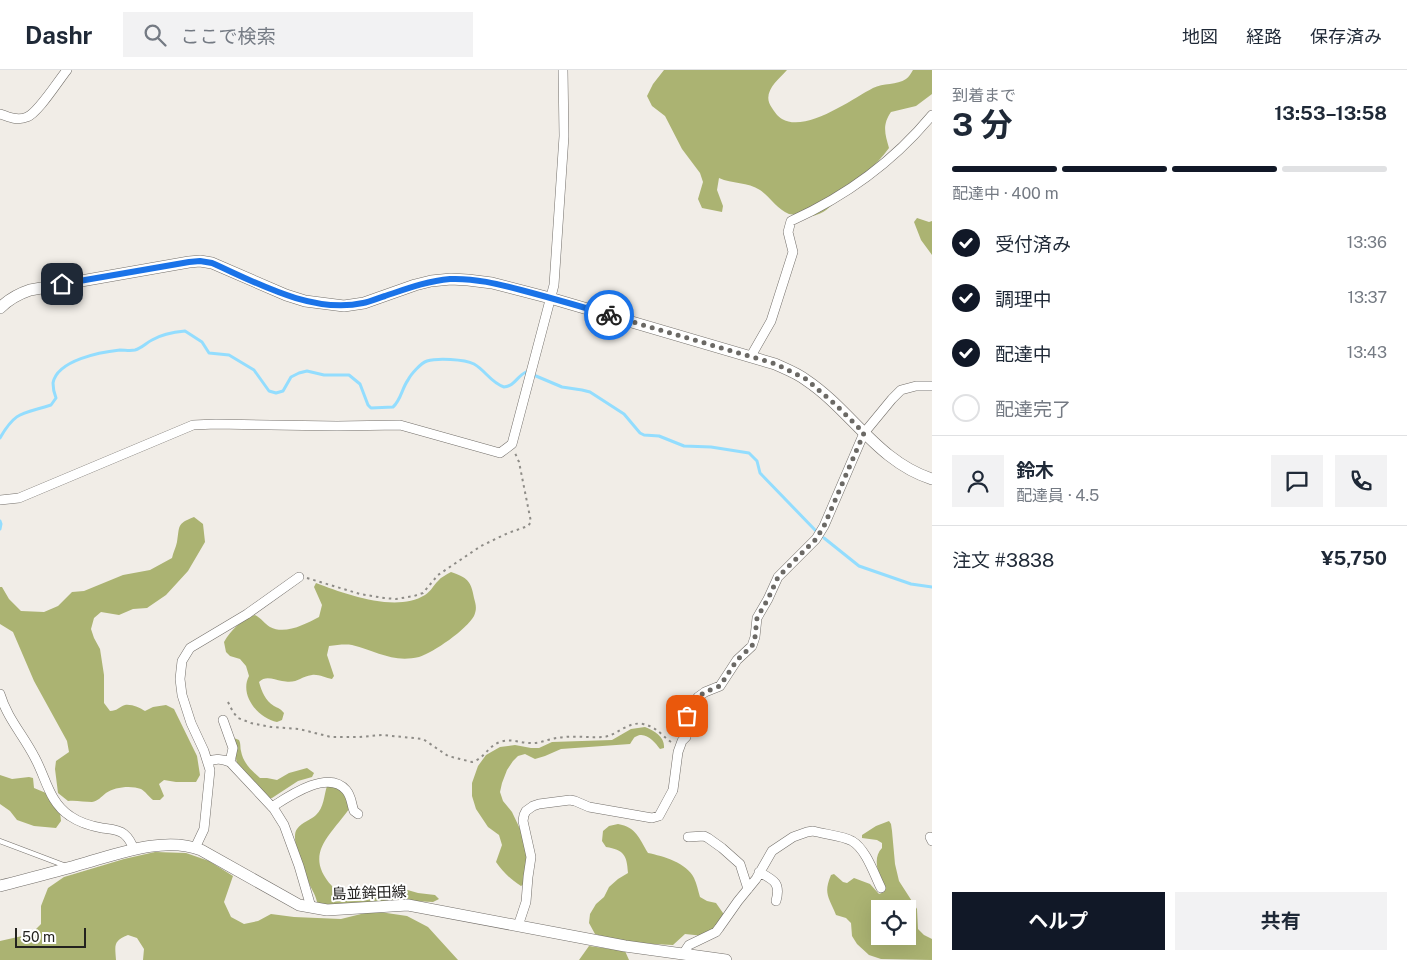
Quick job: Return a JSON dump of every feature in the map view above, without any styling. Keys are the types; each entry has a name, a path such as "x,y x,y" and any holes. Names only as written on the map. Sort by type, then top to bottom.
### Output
{"street":[{"path":"0,114 7,117 27,117 36,110 67,70"},
{"path":"0,500 19,498 183,428 199,425 400,425 500,453 512,444 554,285 564,136 563,70"},
{"path":"751,356 772,321 792,252 788,232 791,222 816,210 859,182 896,153 932,115"},
{"path":"0,308 14,297 30,290 167,265 200,261 212,263 286,295 344,306 364,303 431,281 451,279 492,283 776,364 806,379 883,451 903,466 932,479"},
{"path":"518,926 526,902 531,857 523,818 526,811 539,804 570,800 589,807 652,818 657,818 661,814 673,790 678,752 686,737 687,716 692,704 705,692 720,686 737,660 752,646 757,618 778,577 816,539 824,526 864,433 901,390 916,386 932,386"},
{"path":"195,848 204,829 210,770 182,695 180,679 182,661 190,648 246,614 299,578"},
{"path":"0,694 6,710 41,768 47,788 67,814 86,824 119,831 124,834 134,850"},
{"path":"223,720 233,748 230,762"},
{"path":"208,762 221,759 230,762 272,807 284,825 311,907"},
{"path":"272,807 301,789 331,782 345,788 351,798 354,811 358,814"},
{"path":"683,954 689,946 716,932 760,872 768,857 782,843 793,837 813,831 848,839 856,845 867,859 881,888"},
{"path":"688,837 704,836 722,848 740,864 748,889"},
{"name":"島並鉾田線","path":"0,886 134,850 169,845 195,848 299,905 327,910 408,905 624,946 726,960"},
{"path":"760,872 773,879 777,884 778,895 776,901"}],"lane":[{"path":"0,841 70,868"}],"path":[{"path":"299,578 308,578 360,594 384,598 404,598 423,592 438,575 481,546 528,526 531,522 519,462 512,444"},
{"path":"228,702 238,718 251,723 299,729 330,737 359,738 382,735 423,739 448,756 472,762 481,758 499,742 515,740 539,743 556,738 606,737 624,728 638,724 657,729 672,742 681,744"}],"green space":[{"path":"664,70 787,70 775,83 768,97 769,103 778,115 782,119 792,122 803,122 829,113 873,88 906,79 913,70 932,70 932,94 916,106 891,112 885,125 889,148 872,168 824,212 811,216 789,214 755,187 719,178 717,190 723,206 722,212 702,208 698,199 703,182 700,173 682,149 665,116 652,106 647,96 653,84"},
{"path":"917,218 929,222 932,221 932,255 921,240 914,222"},
{"path":"194,517 203,524 205,542 188,571 166,595 147,608 133,609 119,615 101,612 94,618 91,629 100,649 104,675 104,703 110,711 125,705 136,706 145,711 153,707 166,705 174,709 197,756 200,775 196,782 164,780 159,784 164,796 160,800 153,800 141,789 128,787 109,791 98,800 92,802 68,801 58,793 55,769 56,761 69,752 67,741 34,681 13,632 0,624 0,587 2,587 9,599 21,611 44,612 58,606 72,592 84,591 123,575 150,570 172,558 180,526"},
{"path":"451,572 465,578 470,583 476,611 470,621 457,634 441,646 419,657 401,658 385,656 352,645 329,646 327,655 334,676 332,679 314,675 292,682 267,678 259,682 268,701 284,713 282,720 277,722 270,720 252,705 246,691 249,676 246,666 240,659 230,656 226,652 224,642 233,629 241,622 255,615 270,627 282,630 295,628 314,620 319,617 322,605 314,587 316,583 370,600 400,602 413,600 425,595 441,578"},
{"path":"645,727 659,735 663,741 664,748 660,749 646,736 639,735 630,744 561,749 535,759 525,754 518,756 513,761 507,770 500,792 503,801 512,812 528,850 524,884 521,886 510,878 496,862 502,845 499,835 488,827 476,809 472,796 472,783 478,766 486,755 500,747 515,745 539,748 552,742 612,740 631,729"},
{"path":"234,738 239,740 246,763 260,778 277,780 289,773 307,768 314,773 312,777 298,781 272,798 268,798 237,763"},
{"path":"0,775 12,779 33,778 34,788 46,793 60,812 61,821 56,828 34,826 17,820 10,811 0,804"},
{"path":"335,785 345,794 349,809 322,846 320,864 324,875 340,895 404,889 435,895 439,899 433,902 392,900 324,906 317,902 300,863 295,833 299,827 319,812 327,786"},
{"path":"889,821 899,881 911,900 871,900 871,945 916,945 916,907 918,929 932,939 932,960 881,959 869,955 857,944 852,936 851,923 846,918 836,915 827,891 831,875 834,874 847,883 854,878 870,884 879,894 884,892 877,863 882,843 877,840 862,838 862,835 876,826"},
{"path":"624,825 633,831 648,853 674,861 691,873 700,897 716,903 723,913 724,920 718,929 704,936 685,934 673,945 634,942 595,934 589,923 590,914 596,904 604,897 609,887 628,873 627,862 623,854 606,847 602,841 603,831 609,826"},
{"path":"155,852 186,853 209,861 233,876 224,902 231,917 244,924 258,921 271,914 341,919 373,911 407,916 428,927 458,960 143,960 144,949 137,938 128,935 120,939 116,944 116,960 0,960 0,941 31,934 41,924 41,906 48,888 64,877"},
{"path":"589,946 625,951 629,960 579,960"}],"waterway":[{"path":"0,438 11,422 21,414 51,405 56,398 53,383 56,375 62,368 92,355 120,350 135,350 160,336 181,331 185,331 202,342 209,353 229,355 254,370 269,391 276,393 283,391 291,377 307,371 324,375 349,375 360,384 371,408 393,407 411,375 419,366 427,361 450,360 470,362 495,383 504,387 511,385 526,372"},
{"path":"536,376 562,387 590,392 624,414 640,433 644,435 659,436 684,446 711,447 749,453 757,461 760,473 816,531"},
{"path":"0,521 0,529"},
{"path":"824,538 859,566 911,584 932,587"}],"way so far":[{"path":"609,315 776,364 806,379 864,433 824,526 816,539 778,577 758,615 752,646 737,660 720,686 698,697 692,704 687,716"}],"route":[{"path":"62,284 200,261 212,263 286,295 326,304 344,306 364,303 415,285 451,279 492,283 609,315"}]}
